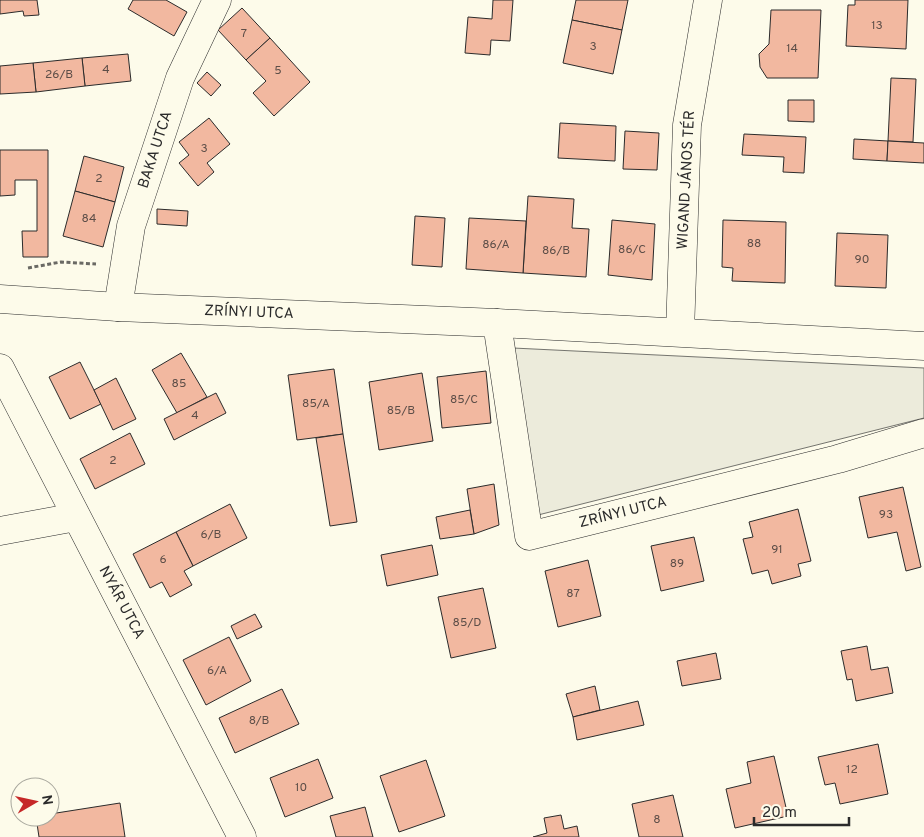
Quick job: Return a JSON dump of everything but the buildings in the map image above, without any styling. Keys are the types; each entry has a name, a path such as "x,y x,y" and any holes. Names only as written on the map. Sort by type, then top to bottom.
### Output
{"street":[{"name":"BAKA UTCA","path":"118,307 131,226 180,78 217,0"},
{"name":"WIGAND JÁNOS TÉR","path":"680,332 687,124 708,0"},
{"name":"ZRÍNYI UTCA","path":"0,298 118,307 497,323 924,346"},
{"name":"ZRÍNYI UTCA","path":"497,323 530,536 838,459 924,434"},
{"name":"NYÁR UTCA","path":"0,368 242,837"},
{"path":"0,531 76,517"}],"path":[{"path":"25,268 61,262 100,264"}],"shaded area":[{"path":"513,348 924,368 924,418 538,515"}]}
